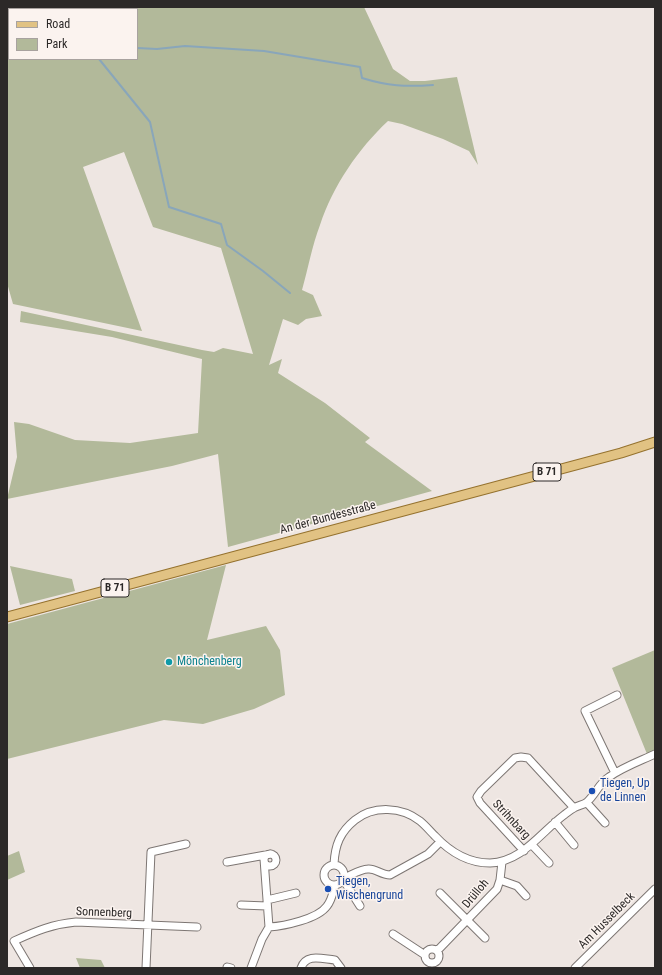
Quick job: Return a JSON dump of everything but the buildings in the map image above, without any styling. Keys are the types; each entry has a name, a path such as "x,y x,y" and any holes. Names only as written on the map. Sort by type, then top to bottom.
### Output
{"main road":[{"name":"An der Bundesstraße","path":"7,617 621,453 655,442"}],"street":[{"path":"615,773 585,711 617,695"},
{"path":"334,864 336,849 342,832 359,817 379,809 394,810 410,814 421,822 440,842 461,857 476,863 502,862 524,851 555,822 574,808 587,802 600,783 615,773 655,754"},
{"name":"Strihnbarg","path":"524,851 480,803 477,797 481,791 515,758 528,758 574,808"},
{"path":"587,802 605,823"},
{"path":"555,822 574,845"},
{"path":"269,927 293,923 320,913 330,902 334,885 343,879 368,869 384,875 390,875 428,854 440,842"},
{"path":"146,968 151,852 186,844"},
{"path":"532,844 549,863"},
{"path":"251,968 262,939 269,927 264,860 266,856 271,854"},
{"path":"227,862 271,854 276,858 275,864 270,866 265,864 264,860"},
{"name":"Drülloh","path":"437,951 497,889 500,880 502,862"},
{"path":"334,885 328,884 325,881 323,874 327,866 334,864 341,867 343,870 343,879 360,906"},
{"name":"Drülloh","path":"500,880 517,886 526,896"},
{"name":"Am Husselbeck","path":"576,968 655,889"},
{"path":"241,905 267,903 296,893"},
{"name":"Drülloh","path":"440,893 485,938"},
{"name":"Sonnenberg","path":"30,968 14,941 42,928 76,922 197,927"},
{"name":"Drülloh","path":"393,934 425,955 426,959 434,965 439,956 437,951"},
{"name":"Drülloh","path":"425,955 426,951 430,949 437,951"},
{"path":"301,968 308,958 313,958 335,960 341,968"}],"green space":[{"path":"7,7 364,7 393,69 410,81 425,81 457,77 478,165 469,151 443,139 402,124 388,121 357,156 339,182 325,210 317,233 302,290 313,295 322,316 306,319 298,325 283,319 269,365 282,359 278,373 325,403 370,438 365,442 432,491 228,547 218,454 172,466 7,499 17,457 14,422 29,424 75,440 130,443 198,433 202,359 112,337 20,322 21,311 202,350 214,352 223,348 253,354 221,248 153,227 124,152 83,167 142,331 13,304 7,283"},
{"path":"226,565 207,640 266,626 280,650 285,695 254,709 203,724 164,720 7,759 7,624"},
{"path":"10,566 72,579 75,591 20,605"},
{"path":"655,650 655,750 647,754 612,668"},
{"path":"19,851 25,872 7,880 7,856"},
{"path":"76,958 101,960 105,968 80,968"}],"waterway":[{"path":"138,48 157,49 185,46 264,51 360,67 362,78 380,83 405,86 433,85"},
{"path":"100,60 150,122 169,207 221,224 227,245 290,293"}],"place":[{"name":"Mönchenberg","path":"169,662"},
{"name":"Tiegen, Up de Linnen","path":"592,791"},
{"name":"Tiegen, Wischengrund","path":"328,889"}]}
